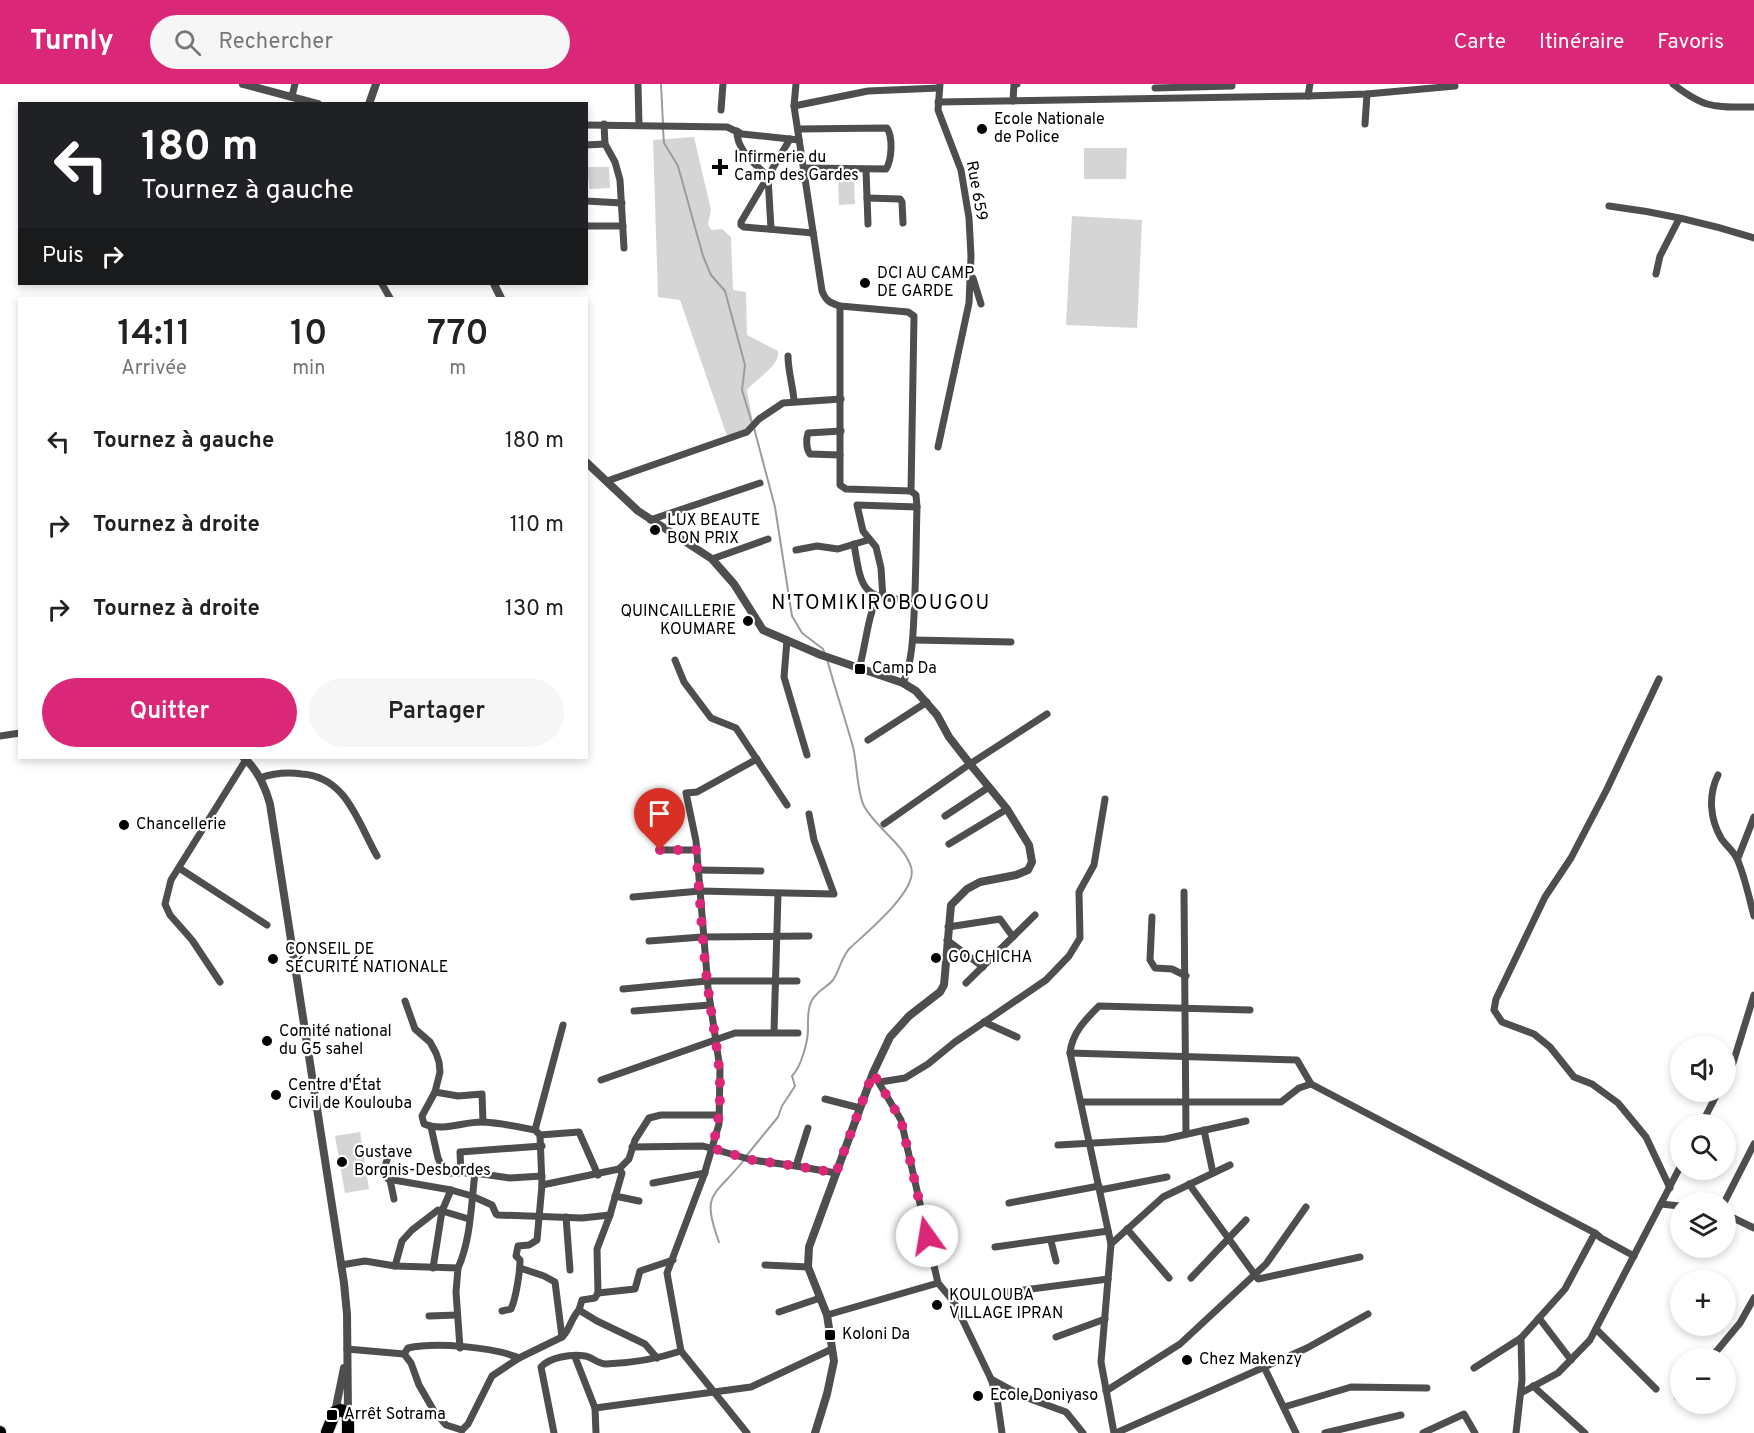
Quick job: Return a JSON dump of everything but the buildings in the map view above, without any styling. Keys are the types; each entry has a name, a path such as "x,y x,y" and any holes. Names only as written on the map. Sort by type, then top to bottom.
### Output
{"highway":[{"path":"327,1432 335,1412 343,1410 348,1414 347,1433"},
{"path":"327,1432 338,1425 343,1427 347,1433"}],"street":[{"path":"243,84 296,99 295,84"},
{"path":"370,102 376,84"},
{"path":"638,84 639,125"},
{"path":"720,110 723,84"},
{"path":"796,84 794,106 825,298 830,303 840,306 908,312 914,316 911,491"},
{"path":"1013,101 1015,84"},
{"path":"1154,99 1155,86 1232,86 1232,84"},
{"path":"1308,96 1310,84"},
{"path":"1673,84 1694,100 1715,107 1754,107"},
{"path":"794,106 868,87 939,86"},
{"name":"Rue 659","path":"938,447 969,303 970,270 969,218 961,170 938,110 939,86"},
{"path":"938,102 1308,96 1367,94 1455,86"},
{"path":"1365,124 1367,94"},
{"path":"604,124 605,144 615,162 620,180 624,248"},
{"path":"588,125 728,127 742,134 799,140"},
{"path":"798,129 887,128 891,135 889,164 883,170 804,168"},
{"path":"737,131 736,139 739,146 768,177 771,229"},
{"path":"790,139 741,222 744,227 813,233"},
{"path":"588,145 605,144"},
{"path":"866,170 868,224"},
{"path":"867,198 900,199 903,223"},
{"path":"588,201 622,203"},
{"path":"1609,206 1651,211 1731,230 1754,238"},
{"path":"1656,274 1660,256 1679,219"},
{"path":"588,226 623,226"},
{"name":"Rue 659","path":"970,270 981,304"},
{"path":"840,306 840,485 842,488 911,491 916,495 913,640 908,671 903,683"},
{"path":"788,356 788,370 794,401"},
{"path":"607,481 747,432 759,419 783,403 841,399"},
{"path":"840,455 810,454 807,449 807,433 841,430"},
{"path":"588,464 638,511 712,559 734,584 763,630 821,655 903,683 916,691 927,702 970,764 1007,808 1029,845 1032,862 1028,870 1016,875 980,882 967,889 951,905 944,985 940,992 898,1026 890,1037 873,1073 809,1247 808,1267 827,1315 834,1361 815,1433"},
{"path":"650,520 760,483"},
{"path":"860,669 871,610 880,597 879,558 876,547 868,540 861,526 857,505 917,507"},
{"path":"712,559 768,539"},
{"path":"796,550 817,546 838,549 868,540"},
{"path":"854,544 860,581 865,587 880,597 915,600"},
{"path":"787,640 784,677 807,755"},
{"path":"913,640 1011,642"},
{"path":"675,660 684,682 711,718 736,728 786,805"},
{"path":"1659,679 1607,789 1571,858 1545,897 1496,999 1494,1010 1502,1022 1534,1034 1550,1047 1574,1077 1592,1084 1618,1103 1646,1137 1670,1188"},
{"path":"868,740 927,702"},
{"path":"884,824 1047,714"},
{"path":"0,736 18,733"},
{"path":"220,982 192,940 170,915 165,904 171,880 245,759"},
{"path":"247,759 260,778 270,804 341,1265 347,1314 348,1414"},
{"path":"743,1432 681,1351 667,1273 705,1173 719,1124 720,1069 702,937 696,850 686,793 698,792 757,759"},
{"path":"260,778 285,772 310,774 331,782 348,800 377,856"},
{"path":"1718,775 1713,785 1711,804 1714,822 1722,839 1737,858 1754,916"},
{"path":"945,816 989,787"},
{"path":"880,1082 905,1078 928,1064 955,1042 1046,980 1069,956 1080,938 1079,892 1094,865 1105,799"},
{"path":"949,844 1007,808"},
{"path":"633,897 700,891 834,894 814,840 809,814"},
{"path":"1737,858 1754,816"},
{"path":"660,850 696,850"},
{"path":"179,868 267,925"},
{"path":"698,870 761,871"},
{"path":"1184,892 1186,1134"},
{"path":"774,1032 778,894"},
{"path":"966,983 1035,915"},
{"path":"1152,917 1150,960 1155,968 1172,969 1186,976"},
{"path":"948,927 1000,919 1013,937"},
{"path":"649,941 702,937 809,936"},
{"path":"947,940 982,967"},
{"path":"623,989 707,981 797,981"},
{"path":"1736,1053 1754,995"},
{"path":"405,1001 415,1029 430,1042 436,1053 440,1072 435,1092 422,1116 424,1124 431,1127 447,1127 483,1122 538,1132 579,1132 598,1175"},
{"path":"634,1011 710,1005"},
{"path":"1250,1010 1099,1006 1083,1023 1071,1041 1070,1053 1111,1244 1101,1362 1115,1433 1307,1348 1368,1314"},
{"path":"984,1022 1017,1037"},
{"path":"502,1311 511,1309 513,1306 520,1268 520,1260 516,1256 518,1246 529,1245 537,1240 542,1185 542,1146 538,1132 563,1025"},
{"path":"601,1080 735,1033 798,1033"},
{"path":"1070,1053 1297,1060 1311,1084 1595,1233 1634,1256"},
{"path":"873,1073 901,1120 938,1283 954,1302 991,1379 997,1398 1002,1433"},
{"path":"1080,1102 1281,1102 1299,1088 1311,1084"},
{"path":"435,1092 458,1096 482,1094 483,1122"},
{"path":"825,1099 860,1108"},
{"path":"542,1185 619,1169 629,1159 632,1147 644,1124 650,1118 661,1115 719,1115"},
{"path":"1058,1145 1165,1139 1246,1121"},
{"path":"431,1127 441,1167 445,1173 476,1173 510,1178 542,1176"},
{"path":"796,1166 808,1128"},
{"path":"1204,1130 1213,1173"},
{"path":"1730,1192 1754,1144"},
{"path":"461,1173 460,1152 542,1146"},
{"path":"632,1147 703,1146 752,1160 836,1173"},
{"path":"390,1151 385,1166 394,1200"},
{"path":"1111,1244 1163,1197 1230,1166"},
{"path":"404,1354 411,1363 418,1385 434,1411 446,1425 463,1431 492,1376 519,1358 562,1337 579,1310 582,1300 595,1298 598,1293 597,1249 622,1173 619,1169"},
{"path":"460,1348 456,1292 458,1268 465,1252 476,1173"},
{"path":"653,1183 705,1173"},
{"path":"1010,1203 1167,1177"},
{"path":"390,1180 451,1190 472,1196 492,1204 498,1215 566,1217 610,1215"},
{"path":"1521,1393 1558,1373 1590,1340 1674,1180"},
{"path":"1189,1184 1258,1279 1360,1257"},
{"path":"433,1268 442,1211 451,1190"},
{"path":"615,1196 639,1201"},
{"path":"1661,1204 1670,1205"},
{"path":"1106,1391 1180,1344 1266,1264 1306,1207"},
{"path":"395,1266 402,1241 412,1230 438,1210 469,1219"},
{"path":"566,1217 570,1270"},
{"path":"1736,1219 1754,1228"},
{"path":"1191,1278 1246,1220"},
{"path":"1127,1229 1169,1278"},
{"path":"995,1247 1051,1241 1108,1231"},
{"path":"1474,1368 1521,1338 1565,1289 1595,1233"},
{"path":"1051,1241 1056,1261"},
{"path":"598,1293 633,1290 636,1288 640,1271 673,1260"},
{"path":"341,1265 365,1261 395,1266 458,1268"},
{"path":"765,1265 808,1267"},
{"path":"520,1268 555,1282 562,1337"},
{"path":"1008,1292 1108,1279"},
{"path":"827,1315 938,1283"},
{"path":"779,1312 820,1298"},
{"path":"1719,1348 1740,1323 1754,1298"},
{"path":"579,1310 645,1344 657,1358"},
{"path":"429,1316 457,1315"},
{"path":"1539,1318 1571,1360"},
{"path":"1056,1337 1105,1320"},
{"path":"1596,1329 1656,1389"},
{"path":"1516,1433 1522,1380 1521,1338"},
{"path":"404,1354 408,1348 422,1345 494,1349 519,1358"},
{"path":"595,1408 751,1387 832,1349"},
{"path":"554,1433 541,1367 546,1361 557,1357 585,1356 602,1364 657,1358 681,1351"},
{"path":"347,1352 404,1354"},
{"path":"335,1412 347,1352"},
{"path":"575,1357 595,1408 596,1433"},
{"path":"1264,1367 1296,1433"},
{"path":"991,1379 1022,1396 1066,1412 1083,1433"},
{"path":"1533,1386 1585,1433"},
{"path":"1284,1407 1351,1387 1427,1388"},
{"path":"1423,1433 1464,1414 1475,1433"},
{"path":"1325,1433 1401,1415"},
{"path":"443,1433 446,1425"}],"shaded area":[{"path":"694,137 711,210 708,224 711,230 722,229 731,237 733,290 746,292 747,335 778,351 772,367 747,390 753,422 747,432 728,439 680,300 658,297 653,140"},
{"path":"1084,148 1127,148 1126,179 1084,179"},
{"path":"588,167 609,167 610,188 589,189"},
{"path":"854,177 855,204 839,205 838,178"},
{"path":"1072,216 1142,220 1137,328 1066,325"},
{"path":"360,1132 369,1189 345,1193 335,1136"}],"waterway":[{"path":"661,84 663,124"},
{"path":"663,129 664,143 678,166 703,256 711,275 725,291 745,365 742,390 752,423"},
{"path":"754,428 775,507 792,616 802,633 823,649 825,654"},
{"path":"747,1155 778,1117 795,1086 792,1076 801,1061 805,1047 809,1011 813,998 833,980 850,948 899,899 911,876 911,867 902,850 864,806 858,786 853,747 827,659"},
{"path":"719,1242 713,1225 711,1203 718,1189 744,1160"}],"place":[{"name":"Ecole Nationale de Police","path":"982,129"},
{"name":"Infirmerie du Camp des Gardes","path":"720,167"},
{"name":"DCI AU CAMP DE GARDE","path":"865,283"},
{"name":"LUX BEAUTE BON PRIX","path":"655,530"},
{"name":"QUINCAILLERIE KOUMARE","path":"748,621"},
{"name":"Camp Da","path":"860,669"},
{"name":"Chancellerie","path":"124,825"},
{"name":"GO CHICHA","path":"936,958"},
{"name":"CONSEIL DE SÉCURITÉ NATIONALE","path":"273,959"},
{"name":"Comité national du G5 sahel","path":"267,1041"},
{"name":"Centre d'État Civil de Koulouba","path":"276,1095"},
{"name":"Gustave Borgnis-Desbordes","path":"342,1162"},
{"name":"KOULOUBA VILLAGE IPRAN","path":"937,1305"},
{"name":"Koloni Da","path":"830,1335"},
{"name":"Chez Makenzy","path":"1187,1360"},
{"name":"Ecole Doniyaso","path":"978,1396"},
{"name":"Arrêt Sotrama","path":"332,1415"}],"district":[{"name":"N'TOMIKIROBOUGOU","path":"881,604"}],"route":[{"path":"660,850 696,850 702,937 720,1069 719,1124 712,1148 752,1160 836,1173 873,1073 901,1120 927,1236"}]}
